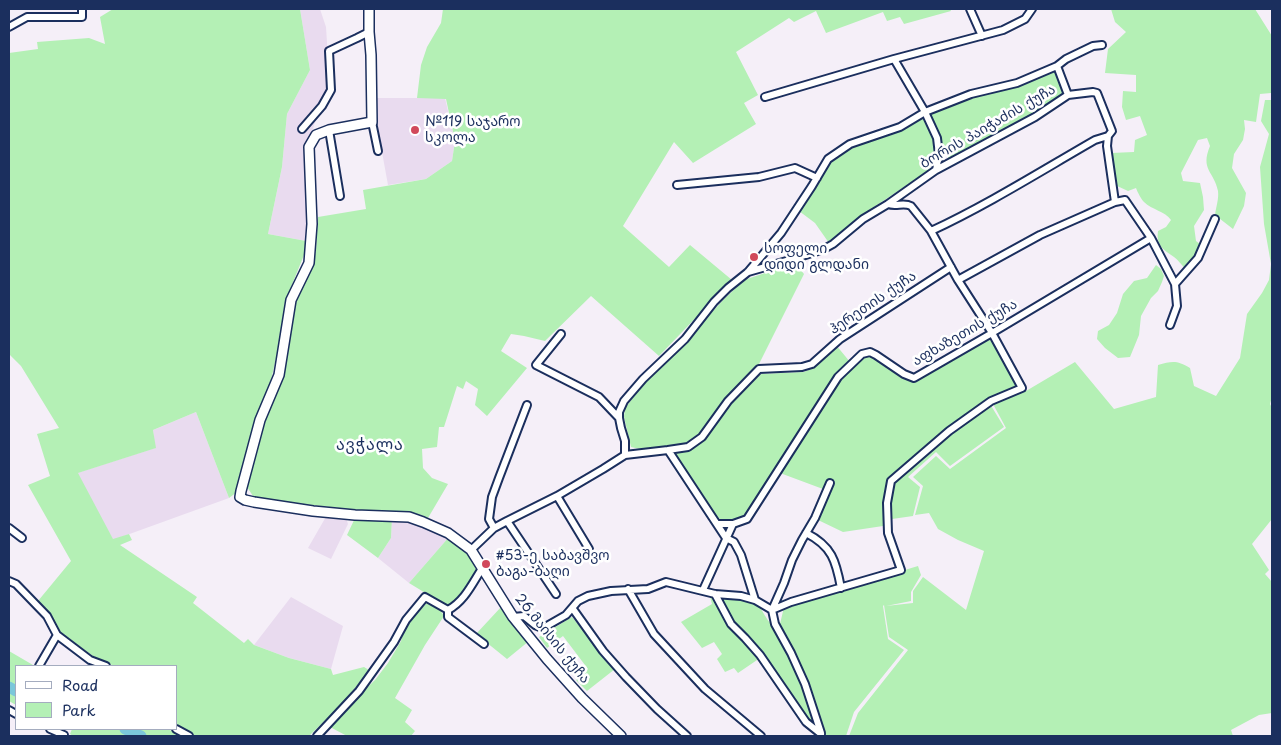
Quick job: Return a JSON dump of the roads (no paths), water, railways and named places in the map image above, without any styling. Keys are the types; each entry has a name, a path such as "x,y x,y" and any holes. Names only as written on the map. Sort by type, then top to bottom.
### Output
{"street":[{"path":"9,27 27,17 82,17 82,9"},
{"path":"369,9 372,122 378,151"},
{"path":"970,9 982,36"},
{"path":"765,97 894,59 1004,30 1025,19 1032,9"},
{"path":"302,129 322,106 331,90 329,50 369,32"},
{"path":"471,550 494,528 557,496 625,455 625,440 619,418 621,406 643,379 685,339 721,295 748,272 781,233 828,159 850,144 900,127 925,112 971,94 1017,83 1057,66 1066,58 1093,46 1102,45"},
{"path":"894,59 925,112 937,138 939,155 936,170"},
{"path":"1057,66 1068,95"},
{"name":"ბორის პაიჭაძის ქუჩა","path":"748,272 824,249 833,244 863,219 936,170 1035,117 1068,95 1097,93 1112,131 1108,136 1107,146 1115,202"},
{"path":"340,196 329,130 372,122"},
{"name":"26 მაისის ქუჩა","path":"329,130 316,135 309,147 312,224 308,263 290,300 279,375 260,420 240,491 240,497 254,502 313,511 409,517 448,533 471,550 514,617 547,659 621,736"},
{"path":"931,231 1095,140 1108,136"},
{"path":"677,185 759,177 795,168 816,178"},
{"path":"958,280 1040,235 1115,202 1125,200 1151,238 1175,284 1177,306 1170,324"},
{"path":"772,610 791,602 901,570 888,533 887,503 891,482 950,431 992,401 1022,388 992,333 950,267 931,231 908,204 893,206 888,204"},
{"path":"1175,284 1198,258 1215,219"},
{"name":"აფხაზეთის ქუჩა","path":"733,524 747,519 838,378 862,354 870,352 876,354 904,374 914,378 1151,238"},
{"name":"ჰერეთის ქუჩა","path":"625,455 688,447 702,437 728,401 759,369 802,368 812,364 840,338 950,267"},
{"path":"561,334 536,365 599,398 619,418"},
{"path":"494,528 489,519 492,497 527,405"},
{"path":"668,450 726,538 734,542 741,555 755,600"},
{"path":"822,735 805,684 775,624 772,610 792,560 815,518 830,483"},
{"path":"557,496 589,549"},
{"path":"507,521 556,594"},
{"path":"703,590 733,524 717,524"},
{"path":"9,528 22,538"},
{"path":"806,533 817,539 828,549 837,566 841,588"},
{"path":"448,610 463,598 483,567"},
{"path":"9,581 16,584 47,616 57,635 90,660 103,665"},
{"path":"514,617 524,616 535,625 545,627 566,616 578,601 588,596 628,589 648,589 666,582 715,594 741,596 755,600 772,610"},
{"path":"628,589 654,634 705,689 761,736"},
{"path":"715,594 731,624 760,655 806,722 822,735"},
{"path":"317,736 360,690 394,642 406,620 425,597 448,610"},
{"path":"573,609 609,658 657,709 687,736"},
{"path":"448,610 448,617 484,644"},
{"path":"40,665 57,635"},
{"path":"52,730 63,736"}],"waterway":[{"path":"9,687 15,690"},
{"path":"127,730 141,736"}],"place":[{"name":"№119 საჯარო სკოლა","path":"415,130"},
{"name":"სოფელი დიდი გლდანი","path":"754,257"},
{"name":"#53-ე საბავშვო ბაგა-ბაღი","path":"486,564"}],"district":[{"name":"ავჭალა","path":"370,446"}]}
